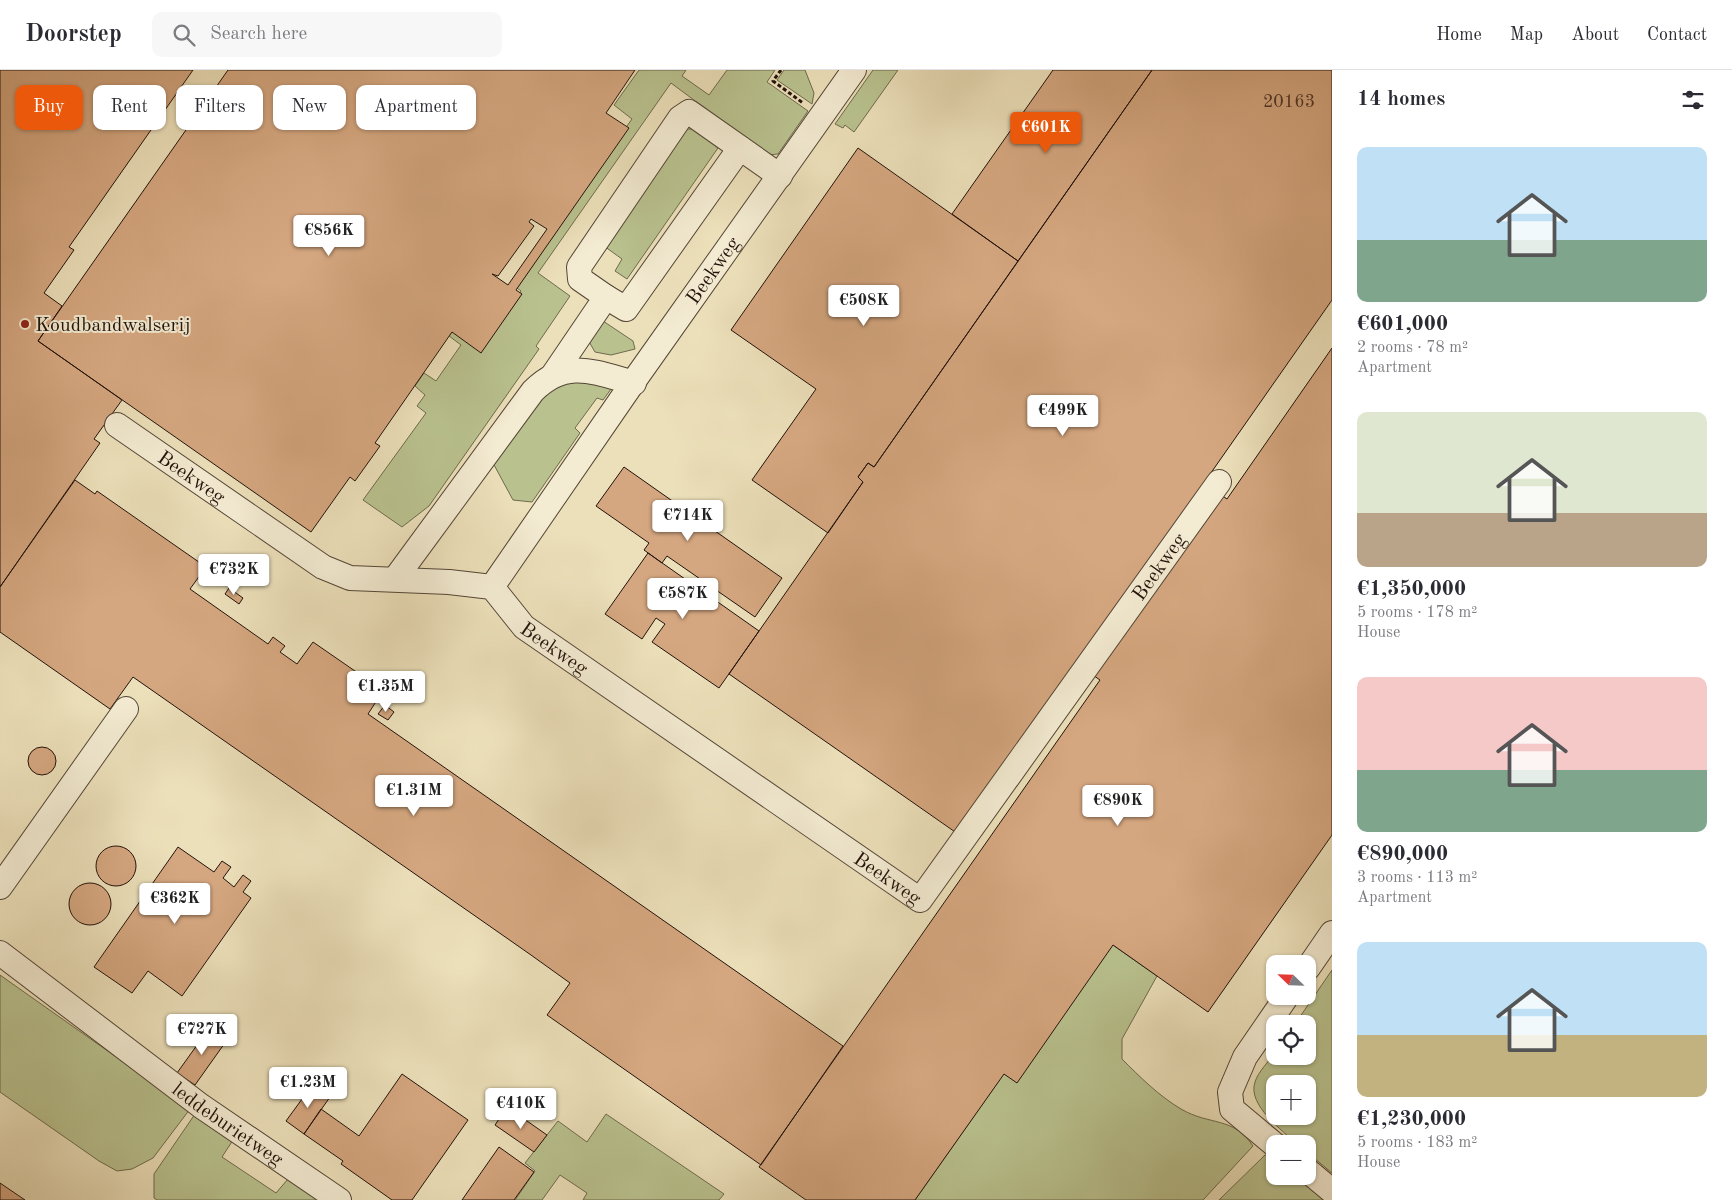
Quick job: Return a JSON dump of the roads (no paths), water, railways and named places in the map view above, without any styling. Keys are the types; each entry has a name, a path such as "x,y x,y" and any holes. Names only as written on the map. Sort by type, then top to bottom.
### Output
{"lane":[{"name":"Beekweg","path":"492,587 822,116 848,72"},
{"path":"740,148 626,309 580,279 579,268 680,118 689,112 780,176"},
{"path":"395,579 533,391 553,375 606,297"},
{"path":"553,375 571,370 586,370 634,383"},
{"name":"Beekweg","path":"118,425 323,567 350,578 395,579 492,587 524,627 920,900 1219,482"},
{"path":"2,879 126,708"},
{"path":"1316,956 1332,933"},
{"name":"leddeburietweg","path":"0,953 201,1106 339,1200"},
{"path":"1266,1137 1232,1109 1230,1092 1245,1057 1282,1005"},
{"path":"1316,1178 1332,1191"}],"place":[{"name":"Koudbandwalserij","path":"25,324"}]}
